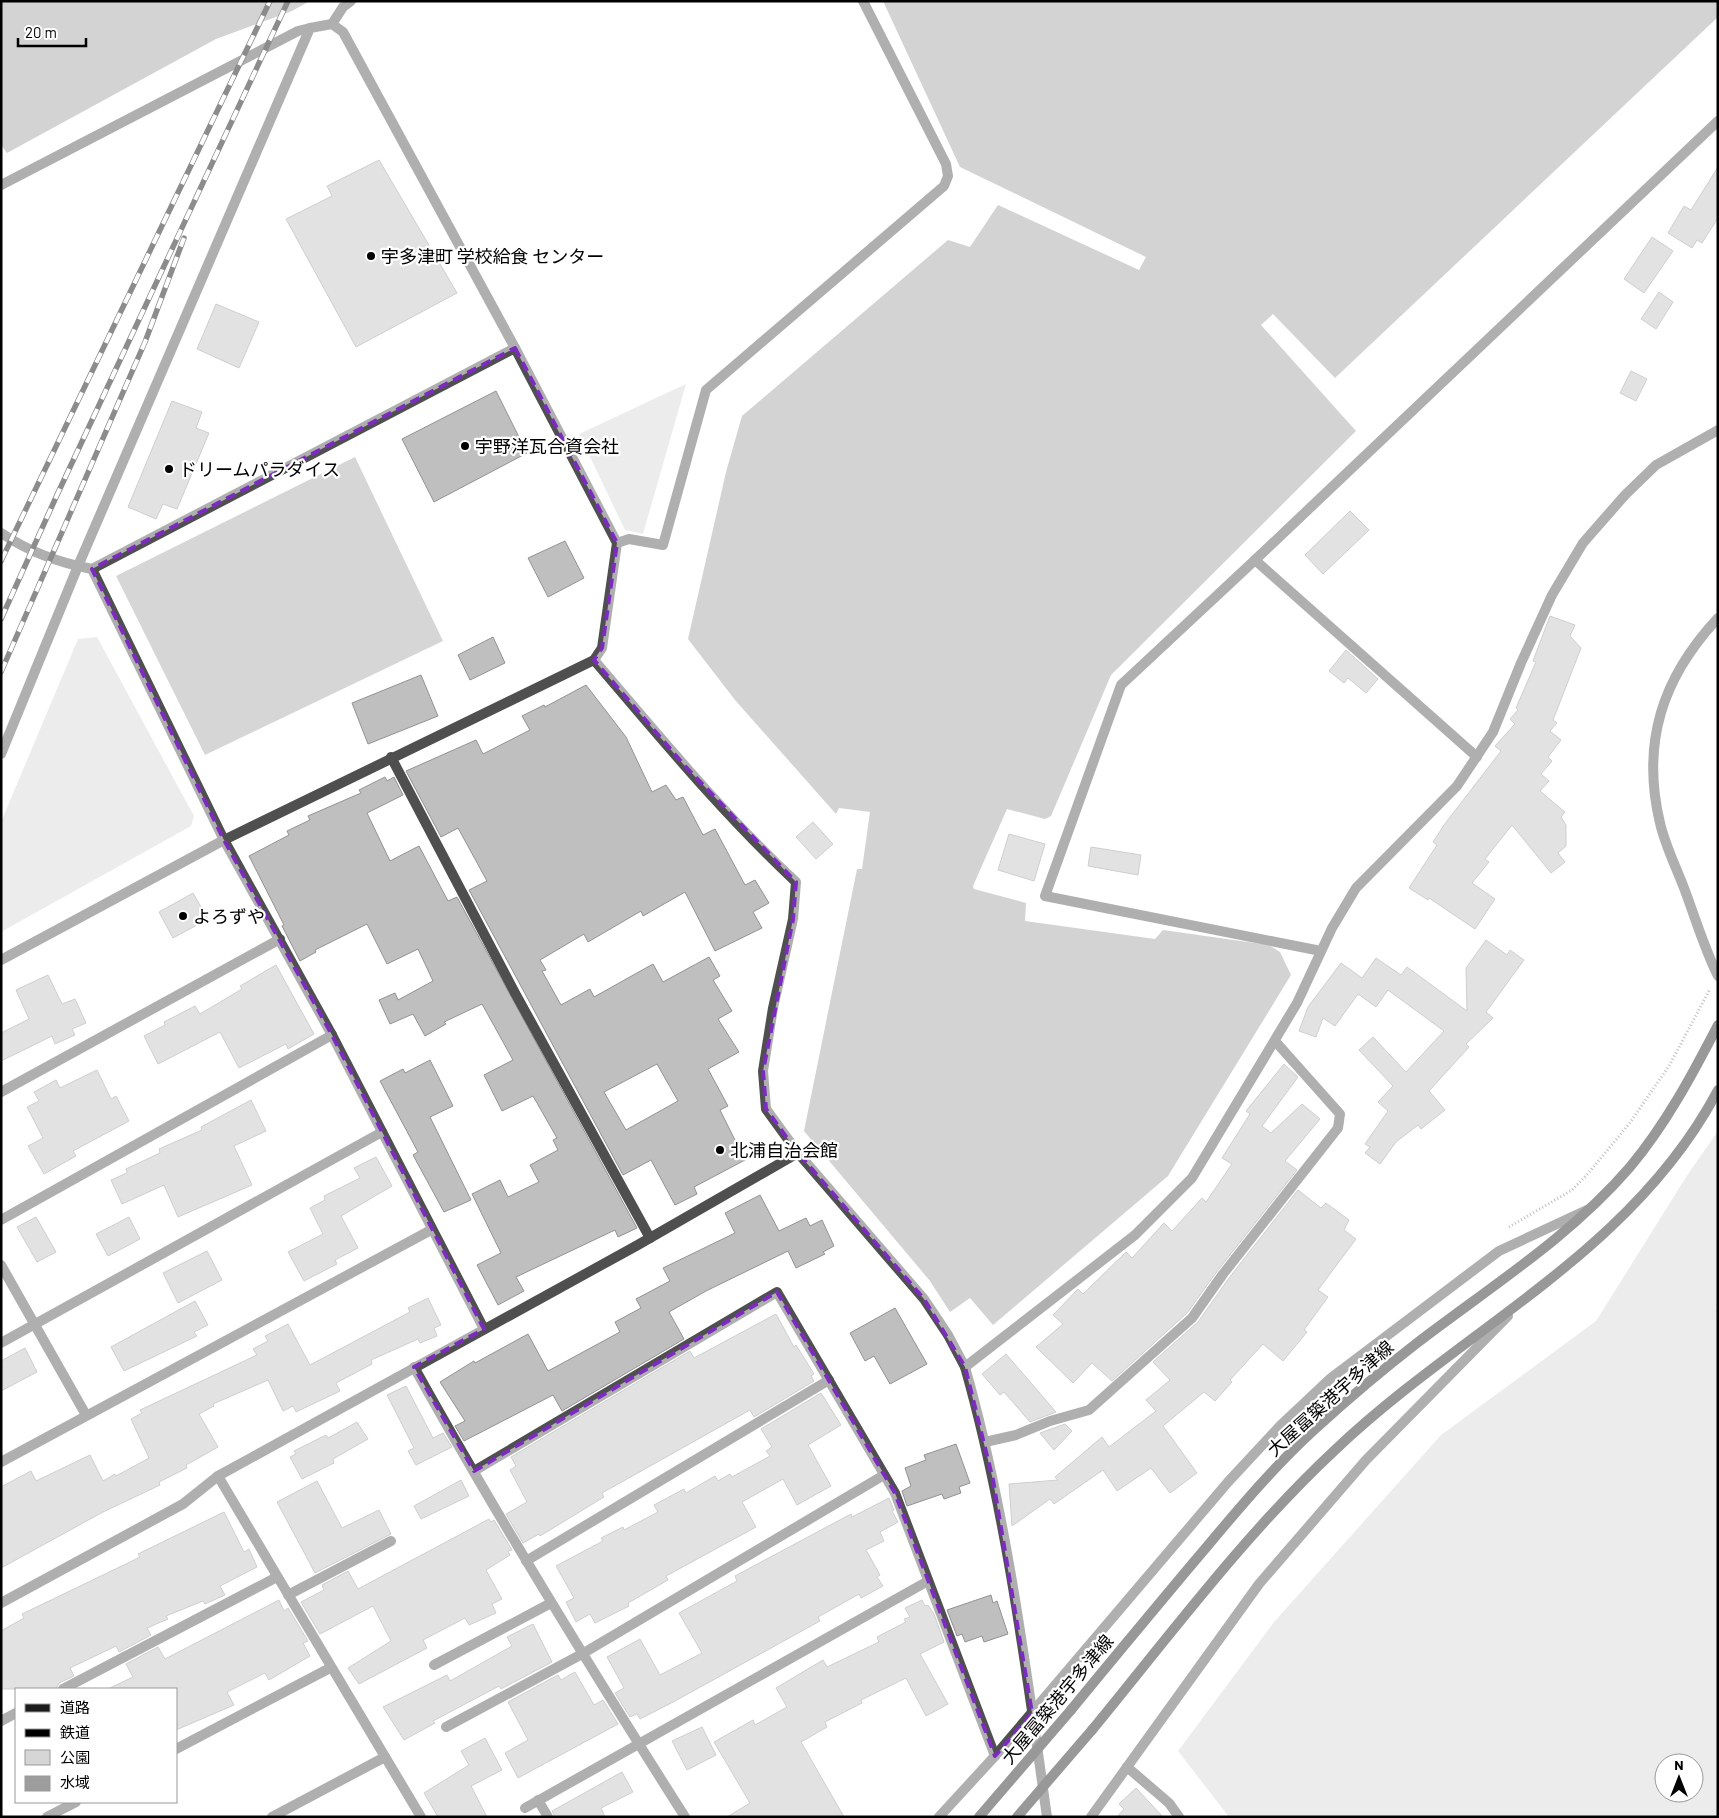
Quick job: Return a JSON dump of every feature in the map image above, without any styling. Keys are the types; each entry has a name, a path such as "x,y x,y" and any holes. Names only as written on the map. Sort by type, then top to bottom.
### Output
{"main road":[{"name":"大屋冨築港宇多津線","path":"979,1817 1263,1481 1313,1432 1387,1367 1540,1251 1590,1208 1629,1168 1659,1130 1685,1088 1718,1026"},
{"path":"1017,1817 1092,1730 1234,1558 1334,1450 1390,1400 1564,1270 1614,1226 1651,1187 1683,1146 1718,1090"}],"street":[{"path":"332,24 342,7 351,1"},
{"path":"617,543 630,539 662,545 706,390 944,186 948,176 946,164 864,1"},
{"path":"1,185 298,31 332,24 344,32 515,348 617,543 602,648 594,660 391,757 224,840 1,960"},
{"path":"1,754 78,566 310,28"},
{"path":"1321,951 1045,896 1121,685 1718,121"},
{"path":"1,532 17,543 48,558 92,569 515,348"},
{"path":"965,1366 1135,1235 1192,1178 1297,1004 1332,928 1356,888 1457,786 1493,732 1552,594 1583,543 1625,494 1656,465 1718,430"},
{"path":"1255,560 1477,757"},
{"path":"92,569 224,840 332,1035 431,1230 484,1329"},
{"path":"1717,976 1660,826 1653,787 1652,752 1658,716 1675,674 1699,638 1718,618"},
{"path":"594,660 684,765 771,859 796,882 793,918 773,1008 763,1071 766,1110 798,1153 924,1299 948,1335 965,1366 985,1442 1032,1713 1047,1817"},
{"path":"391,757 515,993 650,1238"},
{"path":"1,1092 280,939"},
{"path":"1,1220 332,1035"},
{"path":"985,1442 1016,1435 1050,1421 1089,1410 1192,1318 1223,1274 1338,1128 1340,1114 1275,1041"},
{"path":"1,1343 382,1132"},
{"path":"1,1603 183,1504 218,1476 650,1238 798,1153"},
{"path":"939,1817 995,1756 1228,1482 1280,1426 1331,1378 1500,1251 1590,1208"},
{"path":"1,1462 431,1230"},
{"path":"1,1265 86,1415"},
{"path":"474,1471 777,1292 896,1493 995,1756"},
{"path":"1091,1817 1210,1648 1259,1584 1366,1460 1515,1308"},
{"path":"414,1367 582,1654 685,1817"},
{"path":"526,1561 829,1380"},
{"path":"446,1727 582,1654 884,1475"},
{"path":"218,1476 420,1817"},
{"path":"288,1595 391,1541"},
{"path":"65,1688 277,1577"},
{"path":"525,1808 928,1581"},
{"path":"434,1665 552,1603"},
{"path":"178,1748 330,1668"},
{"path":"1,1721 15,1714"},
{"path":"272,1817 385,1757"},
{"path":"1126,1767 1169,1803 1179,1817"},
{"path":"538,1800 548,1817"},
{"path":"48,1817 74,1803"}],"path":[{"path":"1508,1228 1572,1190 1586,1176 1629,1124 1669,1066 1717,976"},
{"path":"1718,1311 1718,1317"}],"highlighted area":[{"path":"515,348 617,543 602,648 594,660 684,765 796,882 793,919 763,1071 766,1109 798,1153 924,1299 965,1367 993,1480 1032,1713 995,1756 895,1493 777,1292 474,1471 414,1367 484,1329 332,1035 224,840 92,569"}],"green space":[{"path":"686,384 643,534 625,530 579,434"},
{"path":"355,457 443,641 205,755 116,576"},
{"path":"97,637 194,816 191,826 1,932 1,822 78,639"},
{"path":"1718,1131 1718,1817 1229,1817 1178,1751 1274,1622 1441,1435 1596,1321 1688,1174"}],"water":[{"path":"1,1 310,1 292,11 216,39 7,153 1,145"},
{"path":"883,1 1718,1 1718,17 1335,378 1273,314 1261,325 1356,431 1111,675 1051,816 1045,819 1007,809 973,886 974,889 1026,903 1025,921 1155,939 1163,930 1269,945 1280,952 1291,975 1168,1176 993,1325 970,1298 950,1312 930,1281 804,1131 857,869 862,869 870,812 839,808 836,814 735,700 688,639 726,472 742,416 948,240 970,247 998,205 1139,270 1146,257 960,167"}],"building":[{"name":"宇多津町 学校給食 センター","path":"379,160 457,293 356,347 286,219 332,196 327,186"},
{"path":"1718,167 1718,218 1702,243 1697,240 1692,248 1668,233 1684,206 1691,210"},
{"path":"1652,237 1673,251 1644,293 1624,279"},
{"path":"1659,292 1673,302 1656,329 1641,319"},
{"path":"216,304 259,322 239,368 197,349"},
{"path":"1631,371 1647,379 1636,401 1620,393"},
{"name":"宇野洋瓦合資会社","path":"496,391 527,453 434,502 402,439"},
{"name":"ドリームパラダイス","path":"172,401 202,412 196,428 209,433 177,509 163,504 156,519 128,507"},
{"path":"1350,511 1369,530 1323,574 1305,555"},
{"path":"565,541 584,578 548,597 528,558"},
{"path":"1550,616 1575,625 1570,636 1581,648 1553,720 1557,723 1550,731 1561,740 1548,757 1552,761 1541,774 1549,781 1540,791 1565,812 1561,817 1566,825 1566,846 1558,853 1565,862 1551,873 1512,825 1485,859 1489,862 1472,883 1495,899 1475,929 1429,898 1428,900 1409,888 1437,845 1433,842 1444,825 1501,751 1495,746 1515,724 1510,719 1518,710 1516,708 1536,662 1533,661"},
{"path":"493,637 505,663 470,680 458,655"},
{"path":"1346,650 1378,679 1366,693 1348,678 1344,683 1329,671"},
{"path":"421,675 438,716 368,744 352,703"},
{"path":"586,685 626,737 652,792 666,785 676,800 683,797 703,835 715,829 745,885 755,880 769,903 753,912 762,928 715,951 685,892 643,916 641,911 588,942 584,934 540,960 546,970 542,971 561,1005 590,989 594,997 653,964 663,982 709,957 720,976 713,980 732,1011 718,1019 739,1052 708,1069 728,1106 720,1110 745,1160 694,1187 697,1194 675,1205 651,1160 623,1175 469,890 487,881 458,828 441,837 406,771 476,740 483,754 530,730 522,716 544,705 545,707","holes":["657,1064 678,1101 626,1130 604,1092"]},
{"path":"385,777 387,781 394,777 403,795 367,813 390,861 419,846 448,901 457,897 637,1228 618,1237 615,1230 516,1277 524,1291 498,1305 477,1265 501,1253 472,1194 500,1180 508,1197 539,1182 530,1165 558,1150 553,1140 557,1138 533,1096 502,1111 484,1075 513,1060 482,1004 444,1022 446,1024 425,1036 413,1014 390,1024 379,1000 395,993 398,1000 433,981 418,949 387,964 367,924 315,950 316,952 300,961 249,856 289,835 287,831 310,820 308,816 361,793 359,790"},
{"path":"813,822 833,844 816,859 796,837"},
{"path":"1009,834 1045,844 1034,881 998,870"},
{"path":"1091,847 1141,855 1138,875 1088,866"},
{"name":"よろずや","path":"193,893 208,919 173,938 159,912"},
{"path":"1486,940 1507,955 1510,950 1524,960 1486,1012 1493,1018 1466,1044 1469,1047 1429,1091 1445,1110 1421,1129 1418,1125 1396,1142 1380,1164 1365,1153 1370,1147 1365,1144 1388,1111 1378,1102 1393,1086 1359,1050 1373,1037 1406,1072 1444,1031 1388,990 1376,1007 1358,994 1335,1026 1323,1018 1316,1037 1299,1031 1308,1007 1341,963 1362,978 1376,958 1401,975 1407,967 1467,1011 1466,968"},
{"path":"276,965 314,1034 288,1049 286,1044 239,1068 220,1032 158,1064 144,1036 165,1025 164,1022 195,1006 200,1014 242,989 240,986"},
{"path":"48,975 62,1004 75,999 86,1023 72,1029 75,1035 55,1044 52,1036 1,1061 1,1033 29,1019 16,990"},
{"path":"430,1060 453,1106 430,1117 471,1200 444,1212 413,1155 418,1152 380,1081 403,1069 405,1073"},
{"path":"1284,1064 1298,1077 1262,1126 1271,1133 1302,1104 1320,1119 1285,1161 1297,1170 1218,1270 1187,1313 1112,1381 1092,1363 1073,1383 1036,1347 1063,1324 1053,1315 1078,1289 1083,1294 1126,1252 1132,1258 1164,1223 1172,1231 1202,1198 1206,1202 1232,1164 1222,1158 1250,1114 1246,1111"},
{"path":"97,1070 111,1099 116,1096 129,1121 73,1151 76,1156 44,1174 28,1146 43,1138 27,1107 39,1101 34,1092 56,1080 60,1088"},
{"path":"251,1100 266,1131 234,1146 252,1185 178,1217 164,1185 122,1204 111,1180 127,1173 126,1169 160,1153 159,1149 202,1130 201,1127"},
{"path":"376,1157 392,1186 341,1216 358,1248 335,1260 337,1264 304,1281 288,1252 323,1234 310,1208 325,1200 324,1196 360,1178 354,1168"},
{"path":"1298,1190 1321,1208 1326,1203 1349,1220 1344,1230 1356,1239 1318,1290 1328,1297 1304,1330 1307,1332 1283,1361 1263,1344 1230,1380 1232,1382 1215,1401 1204,1392 1163,1426 1197,1473 1170,1493 1151,1468 1117,1491 1103,1470 1054,1504 1050,1499 1012,1526 1009,1484 1058,1480 1055,1477 1102,1437 1109,1447 1156,1411 1146,1400 1170,1380 1153,1362 1198,1322 1229,1278"},
{"path":"760,1195 779,1231 806,1218 810,1226 822,1220 834,1246 823,1252 825,1254 796,1268 788,1251 706,1291 669,1312 684,1339 562,1411 553,1395 464,1441 455,1426 465,1421 440,1382 474,1361 475,1363 528,1334 548,1371 620,1332 615,1322 641,1308 636,1299 670,1281 663,1268 735,1233 725,1213"},
{"path":"36,1217 56,1252 37,1262 17,1227"},
{"path":"129,1217 140,1239 108,1256 96,1234"},
{"path":"207,1251 222,1280 178,1303 163,1273"},
{"path":"428,1298 441,1325 434,1328 437,1336 420,1343 418,1339 371,1360 372,1364 336,1383 340,1391 296,1412 293,1406 283,1411 268,1380 213,1404 214,1406 199,1414 218,1447 186,1465 187,1468 159,1482 160,1485 103,1512 1,1568 1,1487 31,1471 36,1481 90,1455 103,1481 115,1474 116,1476 149,1458 131,1419 142,1413 140,1410 257,1355 253,1349 268,1341 265,1336 288,1324 310,1365 410,1312 408,1308"},
{"path":"195,1301 208,1325 194,1332 197,1336 124,1371 111,1347"},
{"path":"895,1308 927,1364 890,1384 874,1356 865,1361 850,1333"},
{"path":"776,1314 794,1347 796,1345 814,1374 811,1376 814,1381 754,1417 750,1410 602,1493 604,1497 540,1536 539,1534 523,1543 506,1514 527,1502 510,1470 516,1466 511,1457 690,1351 694,1358"},
{"path":"25,1348 37,1372 1,1391 1,1361"},
{"path":"1006,1354 1056,1412 1030,1422 1004,1392 1000,1395 982,1374"},
{"path":"406,1386 433,1438 443,1433 452,1447 416,1465 408,1451 414,1448 387,1395"},
{"path":"821,1393 841,1425 808,1445 831,1486 797,1505 783,1479 742,1502 756,1527 666,1576 668,1580 628,1603 629,1606 595,1623 590,1614 576,1622 566,1602 574,1598 556,1566 603,1541 601,1538 623,1527 624,1530 658,1512 654,1505 684,1489 686,1493 715,1476 718,1481 730,1474 732,1477 770,1456 766,1451 772,1447 761,1429"},
{"path":"357,1422 368,1439 333,1459 334,1463 302,1479 290,1457 296,1454 294,1451 326,1435 328,1438"},
{"path":"1065,1424 1072,1431 1054,1450 1040,1433"},
{"path":"956,1444 970,1483 959,1487 961,1493 944,1499 942,1494 907,1506 902,1491 911,1486 905,1468 926,1460 924,1455"},
{"path":"461,1480 469,1496 421,1519 414,1506"},
{"path":"317,1481 342,1528 379,1510 391,1534 315,1573 277,1502"},
{"path":"889,1498 894,1510 892,1511 898,1522 880,1532 884,1541 866,1550 880,1575 877,1577 883,1586 861,1598 859,1594 818,1617 820,1621 675,1701 640,1719 637,1714 630,1717 615,1693 624,1688 607,1657 640,1639 660,1675 702,1653 679,1613 737,1581 735,1576 851,1514 852,1517"},
{"path":"224,1512 244,1552 249,1549 257,1567 220,1586 225,1595 205,1604 203,1601 166,1616 168,1619 147,1628 151,1635 119,1652 116,1646 70,1668 74,1676 59,1683 56,1688 1,1689 1,1631 24,1618 22,1614 140,1557 138,1554"},
{"path":"489,1519 491,1522 494,1520 512,1550 508,1551 510,1555 486,1570 502,1599 492,1604 496,1613 469,1625 465,1618 423,1640 427,1648 359,1684 348,1668 391,1641 373,1606 320,1634 301,1602 324,1590 322,1585 348,1571 358,1589"},
{"path":"991,1595 993,1603 997,1601 1008,1634 984,1642 982,1636 965,1642 962,1634 957,1636 947,1610"},
{"path":"279,1600 284,1611 288,1608 308,1641 303,1643 310,1656 269,1680 265,1673 227,1692 234,1705 178,1729 178,1688 110,1688 133,1677 126,1664 158,1647 165,1659"},
{"path":"922,1600 925,1606 928,1605 934,1614 944,1642 920,1654 948,1704 926,1716 906,1678 861,1700 862,1703 825,1722 827,1727 801,1742 844,1817 727,1817 750,1803 714,1742 753,1720 755,1725 787,1707 776,1688 823,1660 827,1667 879,1642 877,1637 906,1622 904,1619 910,1617 905,1608"},
{"path":"533,1624 552,1662 501,1689 499,1686 433,1721 435,1723 404,1740 383,1707 447,1675 450,1681 512,1646 507,1637"},
{"path":"575,1672 594,1705 603,1700 618,1724 518,1778 505,1753 528,1740 508,1702 558,1675 561,1680"},
{"path":"702,1727 716,1755 687,1770 672,1741"},
{"path":"485,1738 502,1770 471,1786 487,1817 438,1817 424,1793 469,1765 461,1751"},
{"path":"622,1772 633,1792 601,1808 605,1817 555,1817 552,1811"},
{"path":"1136,1788 1163,1817 1117,1817 1124,1809 1119,1804"}],"railway":[{"path":"1,561 270,1"},
{"path":"1,619 288,1"},
{"path":"1,672 145,342 184,238"}],"place":[{"name":"宇多津町 学校給食 センター","path":"371,256"},
{"name":"宇野洋瓦合資会社","path":"465,446"},
{"name":"ドリームパラダイス","path":"169,469"},
{"name":"よろずや","path":"183,916"},
{"name":"北浦自治会館","path":"720,1150"}]}
